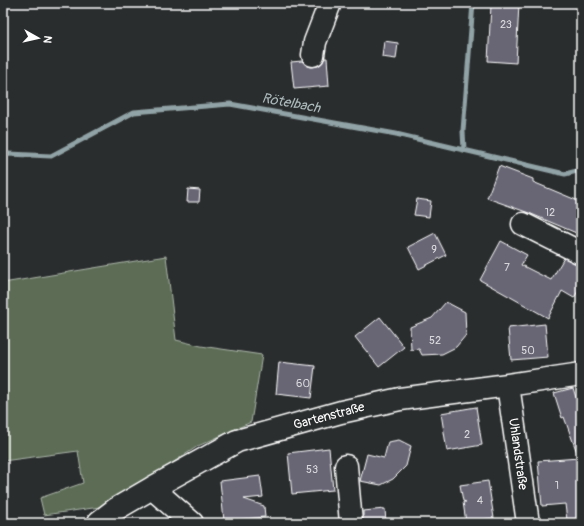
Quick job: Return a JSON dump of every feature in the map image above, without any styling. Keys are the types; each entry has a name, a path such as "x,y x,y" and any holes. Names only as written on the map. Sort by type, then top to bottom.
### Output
{"street":[{"path":"313,55 315,42 330,3"},
{"path":"523,224 581,253"},
{"name":"Gartenstraße","path":"99,522 116,509 152,488 237,442 252,437 341,412 400,399 581,374"},
{"name":"Uhlandstraße","path":"508,385 528,523"},
{"path":"346,466 351,523"},
{"path":"152,488 192,523"}],"green space":[{"path":"166,256 176,340 201,346 262,355 251,422 198,446 107,506 44,515 40,498 83,483 78,451 3,461 3,283"}],"building":[{"path":"505,3 519,3 516,63 488,61 491,5 504,6"},
{"path":"384,41 398,43 396,59 382,57"},
{"path":"325,58 327,58 329,86 294,89 291,62 302,61 311,67 318,66"},
{"path":"499,166 533,179 533,182 581,202 581,235 529,213 487,198"},
{"path":"188,189 200,190 199,202 187,202"},
{"path":"417,199 431,201 429,217 414,215"},
{"path":"435,233 446,255 419,269 408,247"},
{"path":"501,241 527,255 521,265 551,280 564,258 581,265 581,286 574,298 562,291 548,318 480,280"},
{"path":"446,302 465,312 466,335 456,347 442,354 422,355 419,349 411,350 410,327 432,318"},
{"path":"380,317 404,347 379,367 355,337"},
{"path":"545,324 548,357 511,360 508,328"},
{"path":"279,362 315,366 311,398 276,394"},
{"path":"573,388 581,413 581,519 567,520 565,504 542,506 538,461 579,458 564,417 562,418 554,393"},
{"path":"476,407 482,445 447,451 441,413"},
{"path":"399,440 411,446 406,466 393,479 381,485 360,481 367,454 384,458 388,442"},
{"path":"329,448 333,490 292,494 288,453"},
{"path":"260,476 263,497 244,499 264,506 265,517 224,521 220,481"},
{"path":"488,481 494,518 466,522 463,502 466,502 463,501 460,485"},
{"path":"385,509 386,523 363,523 363,511"}],"waterway":[{"path":"464,150 463,131 473,3"},
{"name":"Rötelbach","path":"3,155 51,156 134,112 230,104 396,134 565,174 581,170"}]}
